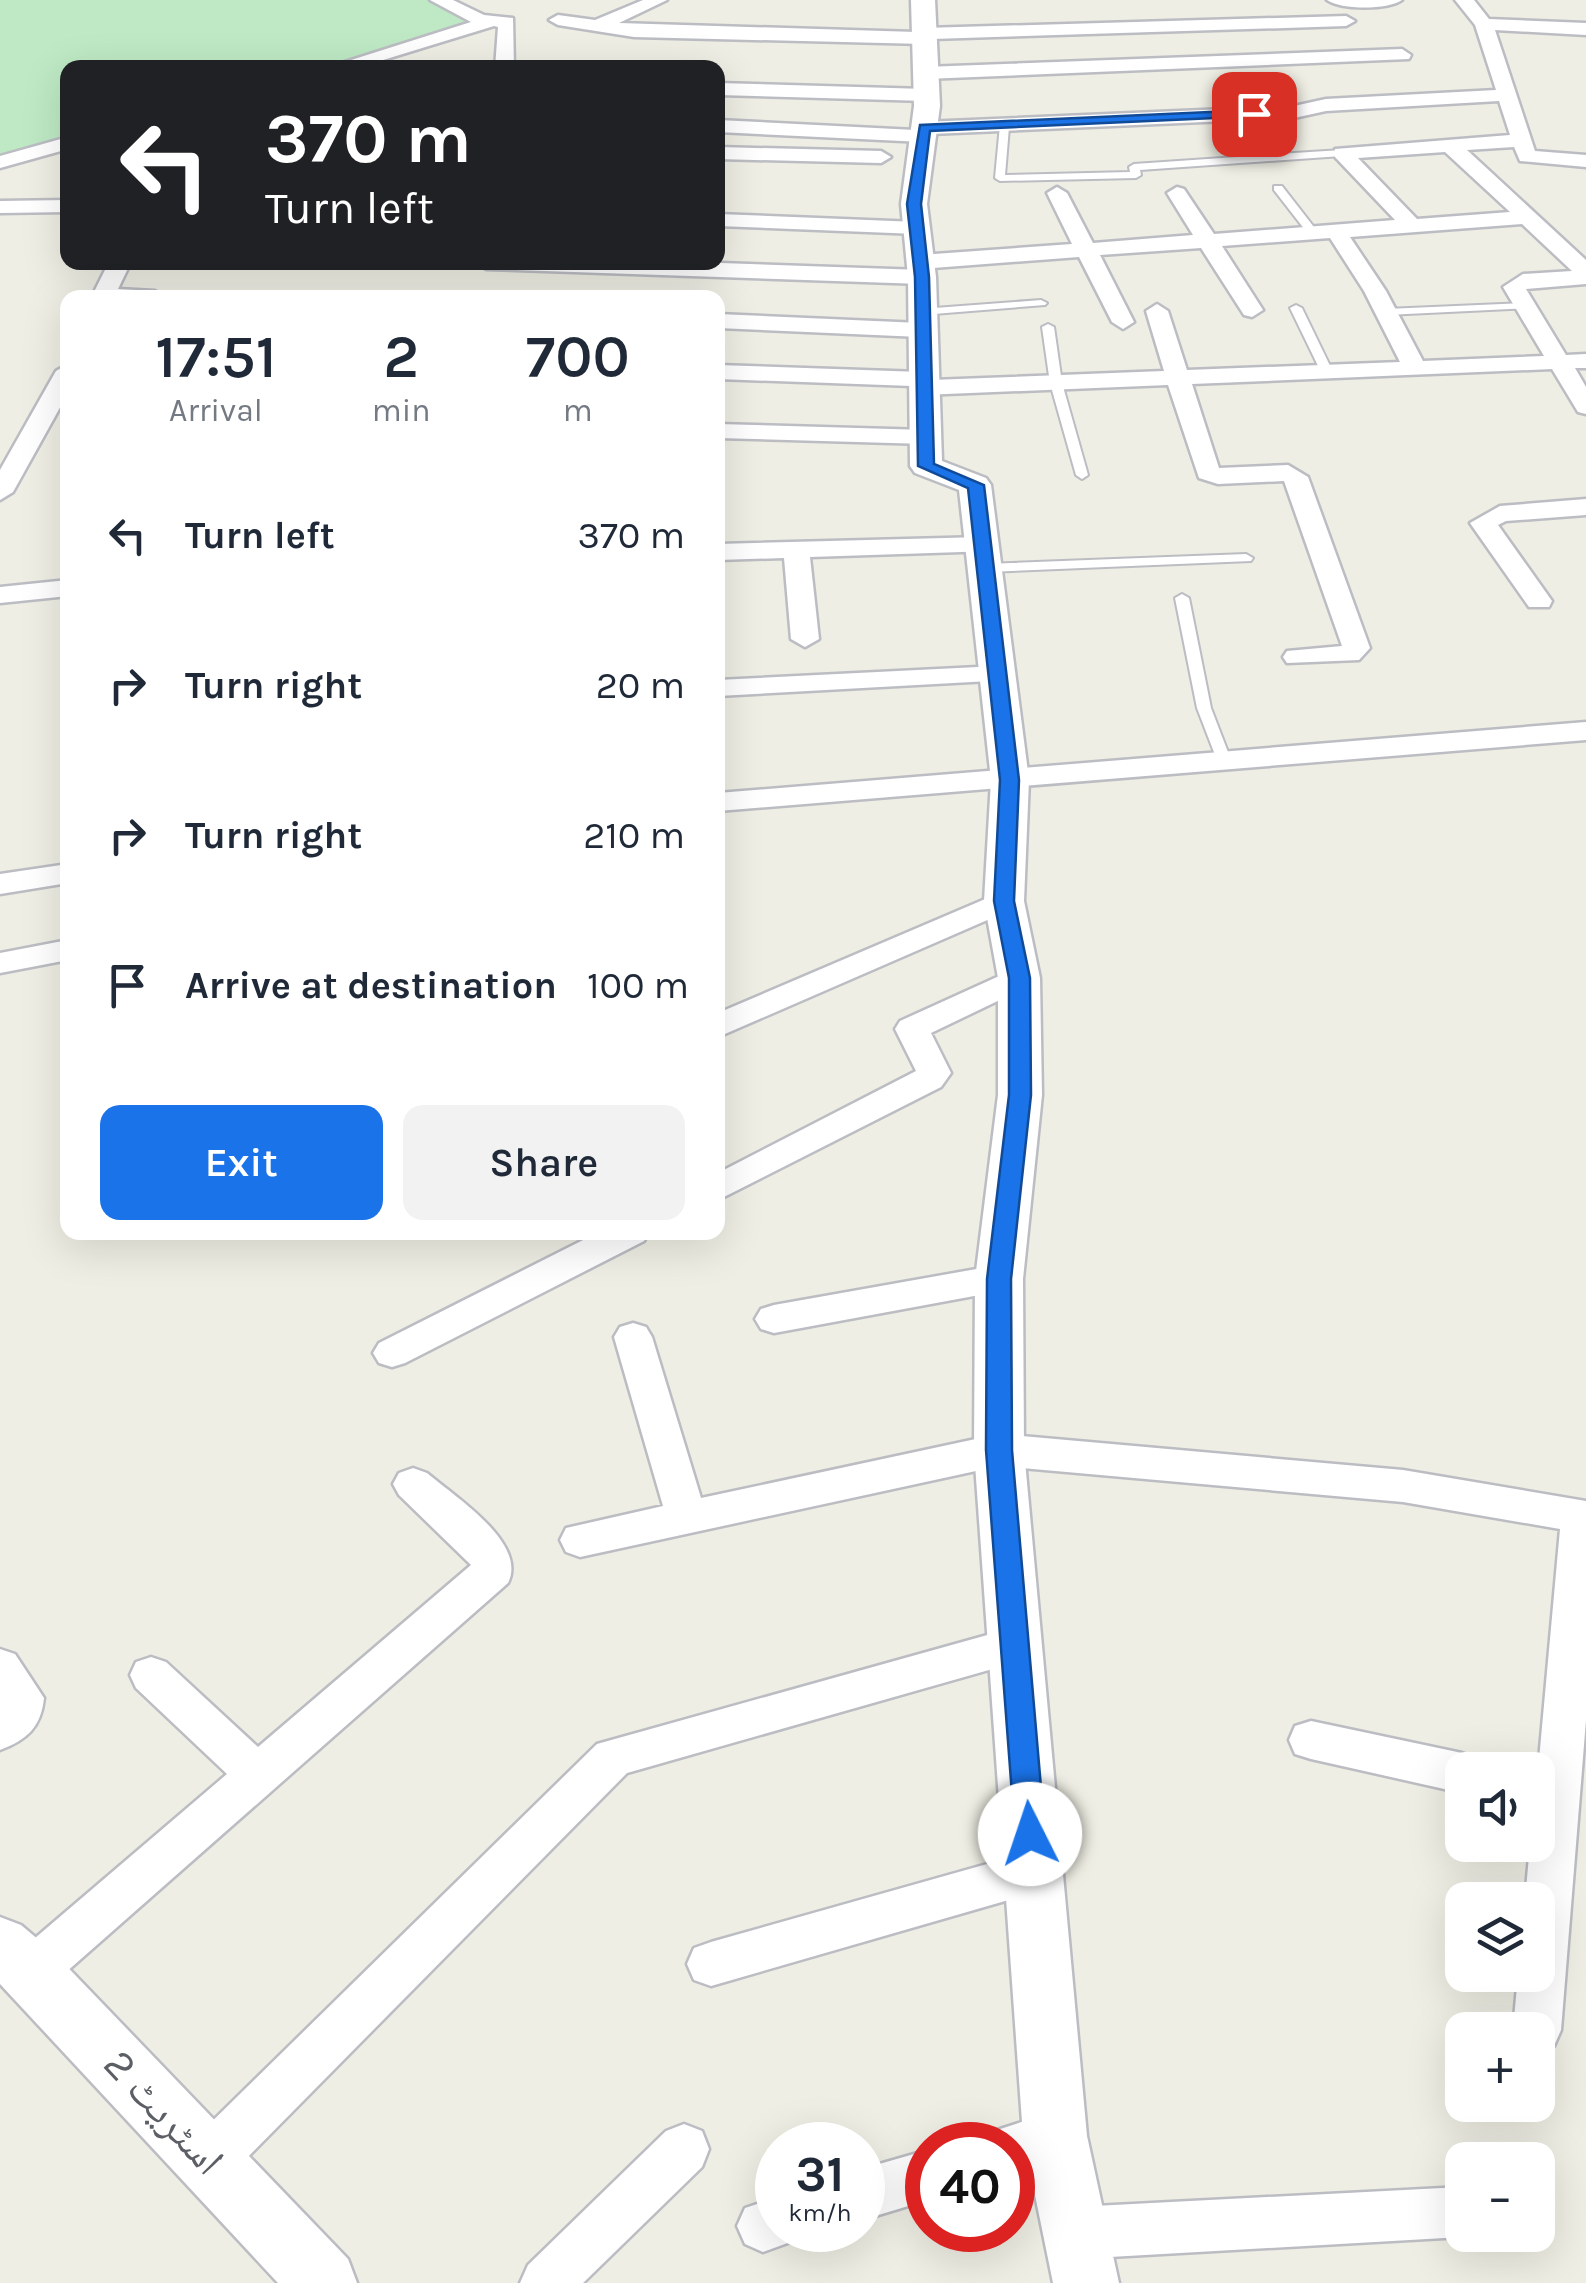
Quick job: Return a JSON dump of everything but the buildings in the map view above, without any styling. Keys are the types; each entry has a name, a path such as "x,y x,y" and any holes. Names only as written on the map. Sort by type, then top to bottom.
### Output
{"street":[{"path":"439,0 485,20 507,22 505,60"},
{"path":"566,0 560,26 664,32 924,72 1004,127 1294,112 1326,105 1507,95"},
{"path":"596,26 658,0"},
{"path":"1336,0 1393,0"},
{"path":"1464,0 1484,24 1527,157 1586,161"},
{"path":"664,32 678,4"},
{"path":"400,58 487,23 485,20"},
{"path":"696,51 924,72 1346,21"},
{"path":"1484,24 1586,28"},
{"path":"725,87 924,72 1402,55"},
{"path":"725,126 797,130 924,72"},
{"path":"725,153 789,155 924,72"},
{"path":"924,72 914,204 926,466 976,485 1010,780 1004,901 1019,978 1020,1095 999,1279 999,1450 1033,1872 1034,2122"},
{"path":"789,155 797,130"},
{"path":"1342,152 1522,140"},
{"path":"0,162 60,145"},
{"path":"1450,145 1586,274 1521,295 1586,407"},
{"path":"1342,152 1412,226"},
{"path":"1177,192 1252,310"},
{"path":"1058,193 1122,322"},
{"path":"0,207 60,206"},
{"path":"725,320 1087,250 1528,217"},
{"path":"725,222 920,282"},
{"path":"1324,232 1386,312 1415,368"},
{"path":"660,270 920,282"},
{"path":"1157,312 1208,473 1295,476 1356,648 1349,654 1297,657"},
{"path":"725,372 922,384 1586,361"},
{"path":"0,492 60,403"},
{"path":"725,431 926,437"},
{"path":"1539,601 1483,522 1500,514 1586,508"},
{"path":"725,552 796,549 984,556"},
{"path":"796,549 805,638"},
{"path":"0,594 60,589"},
{"path":"725,688 998,674"},
{"path":"725,801 1586,731"},
{"path":"0,884 60,874"},
{"path":"725,1023 1004,901"},
{"path":"0,963 60,952"},
{"path":"725,1184 929,1080 934,1074 932,1066 912,1029 1019,978"},
{"path":"392,1353 614,1240"},
{"path":"774,1319 999,1279"},
{"path":"633,1338 687,1517"},
{"path":"580,1540 999,1450 1403,1486 1584,1517 1539,2012"},
{"path":"16,1959 259,1776 493,1572 492,1558 485,1548 414,1484"},
{"path":"209,2160 612,1758 1016,1645"},
{"path":"0,1667 22,1698 20,1716 0,1731"},
{"path":"151,1675 259,1776"},
{"path":"1310,1740 1445,1768"},
{"path":"710,1964 1033,1872"},
{"name":"اسٹریٹ 2","path":"16,1959 324,2283"},
{"path":"1035,2145 1076,2233 1086,2283"},
{"path":"546,2283 684,2150"},
{"path":"1076,2233 1445,2213"}],"lane":[{"path":"1215,116 1244,160"},
{"path":"1004,127 1000,178 1136,175 1134,167 1342,152"},
{"path":"1278,188 1324,232"},
{"path":"920,282 1040,303"},
{"path":"1386,312 1521,295"},
{"path":"1296,308 1327,372"},
{"path":"1048,327 1056,382 1082,475"},
{"path":"984,556 1246,558"},
{"path":"1182,598 1204,708 1224,760"}],"green space":[{"path":"0,0 428,0 487,23 363,60 60,60 60,151 0,170"}],"route":[{"path":"1030,1834 999,1450 999,1279 1020,1095 1019,978 1004,901 1010,780 976,485 926,466 920,330 922,277 914,204 924,128 1254,114"}]}
